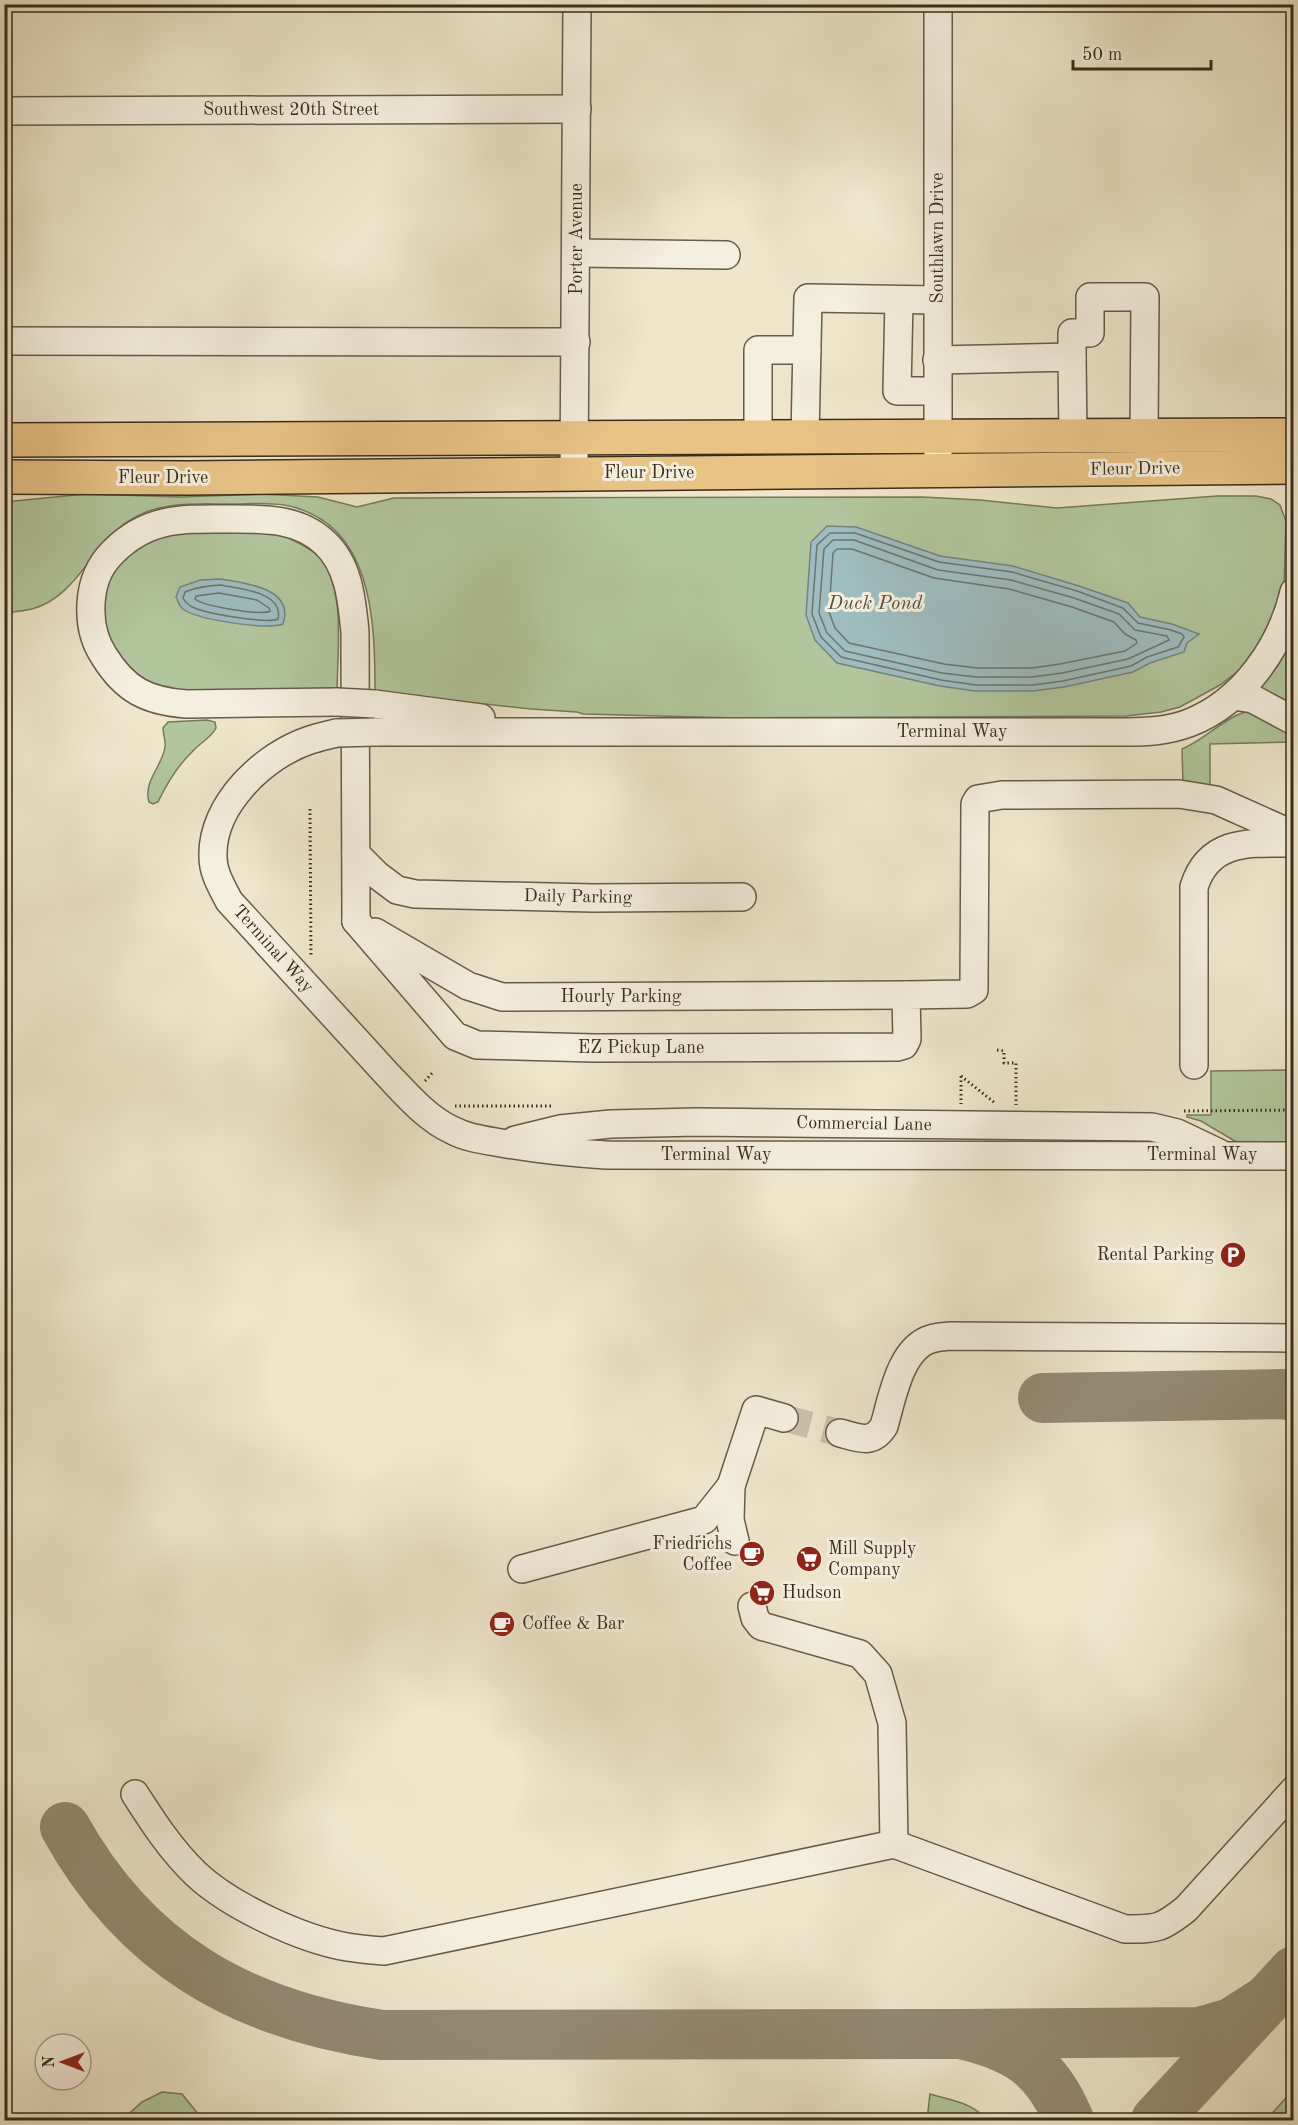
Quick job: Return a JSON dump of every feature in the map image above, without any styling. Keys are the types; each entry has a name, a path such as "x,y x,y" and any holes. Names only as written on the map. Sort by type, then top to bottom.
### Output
{"main road":[{"name":"Fleur Drive","path":"4,441 1293,435"},
{"name":"Fleur Drive","path":"4,477 188,478 1293,467"}],"street":[{"name":"Porter Avenue","path":"574,473 577,4"},
{"name":"Southlawn Drive","path":"938,4 938,471"},
{"name":"Southwest 20th Street","path":"4,111 578,109"},
{"path":"577,253 726,255"},
{"path":"1073,436 1072,333 1090,333 1090,297 1146,297 1144,436"},
{"path":"805,437 808,298 937,300"},
{"path":"899,300 897,392 937,391"},
{"path":"4,341 535,340 576,342"},
{"path":"758,437 758,350 807,350"},
{"path":"937,360 1072,357"},
{"path":"356,921 356,854 353,614 350,592 340,564 326,543 305,529 291,522 270,519 176,520 145,528 128,538 110,555 97,572 92,592 91,615 95,637 111,667 135,691 150,698 186,704 337,702 375,704 559,731"},
{"name":"Terminal Way","path":"500,1143 478,1139 452,1130 436,1121 411,1098 229,901 218,879 213,859 214,838 219,818 245,783 263,766 309,740 337,733 1148,732 1189,723 1205,716 1233,696 1259,667 1275,642 1289,610 1293,592"},
{"path":"1233,696 1253,699 1293,721"},
{"name":"Hourly Parking","path":"356,921 468,986 502,997 967,994 974,990 975,804 984,796 1179,794 1199,796 1216,800 1293,835"},
{"path":"1194,1065 1194,887 1197,877 1213,857 1229,848 1246,843 1293,843"},
{"name":"Daily Parking","path":"356,854 377,875 397,890 415,894 592,898 742,897"},
{"name":"EZ Pickup Lane","path":"356,921 455,1036 477,1046 897,1047 904,1046 920,995"},
{"name":"Commercial Lane","path":"500,1143 560,1129 622,1124 696,1122 1152,1127 1177,1133 1223,1155"},
{"name":"Terminal Way","path":"1223,1155 1293,1156"},
{"path":"840,1433 861,1439 879,1435 905,1361 915,1349 929,1339 949,1336 1293,1338"},
{"path":"735,1540 730,1520 731,1486 756,1410 784,1418"},
{"path":"522,1569 704,1520 731,1486"},
{"path":"752,1606 754,1618 761,1626 860,1654 878,1674 891,1724 894,1845"},
{"path":"135,1794 158,1830 181,1858 197,1875 234,1902 307,1936 347,1947 384,1951 894,1845 1125,1929 1155,1929 1186,1909 1293,1790"}],"path":[{"path":"303,956 311,964 313,872 310,809"},
{"path":"997,1050 1004,1051 1004,1063 1016,1063 1017,1112"},
{"path":"421,1084 433,1072"},
{"path":"961,1112 961,1076 997,1105"},
{"path":"451,1106 556,1106"}],"green space":[{"path":"85,494 181,497 261,494 318,497 357,507 394,498 922,497 1057,508 1217,496 1256,496 1271,499 1280,505 1286,521 1284,585 1264,639 1241,669 1220,685 1180,707 1161,712 1126,716 736,718 583,714 375,692 370,605 363,577 352,552 336,531 313,515 284,505 191,504 167,506 143,513 118,529 62,593 32,609 5,613 5,502"},
{"path":"276,532 303,545 317,555 333,583 337,601 339,639 337,692 184,694 143,686 102,634 99,617 107,580 131,549 165,533"},
{"path":"1293,633 1293,714 1261,691 1261,686 1288,648"},
{"path":"1255,710 1293,729 1293,742 1210,744 1210,785 1183,784 1182,749 1236,716"},
{"path":"207,720 215,722 214,731 182,763 158,802 153,804 149,802 149,787 165,747 163,728 168,722"},
{"path":"1289,1070 1293,1073 1294,1145 1238,1143 1201,1121 1187,1117 1187,1115 1211,1115 1211,1071"},
{"path":"1293,2090 1293,2120 1266,2120"},
{"path":"162,2092 182,2094 203,2120 122,2120 142,2102"},
{"path":"930,2094 968,2106 986,2120 927,2120"}],"water":[{"name":"Duck Pond","path":"827,526 856,527 940,556 1013,566 1128,603 1140,617 1172,624 1199,634 1187,643 1184,652 1150,663 1133,672 1064,687 1033,691 975,691 940,686 837,663 815,640 806,615 811,542"},
{"path":"220,579 254,586 275,595 282,602 285,612 283,624 262,626 232,623 203,617 180,606 176,597 180,587 200,580"}],"taxiway":[{"path":"1043,1398 1282,1394 1294,1396"},
{"path":"65,1827 93,1872 125,1911 159,1944 197,1971 238,1994 283,2012 331,2025 382,2035 960,2034"},
{"path":"1156,2120 1294,1971"},
{"path":"1069,2120 1050,2085 1027,2061 998,2045 960,2034 1200,2032 1231,2023 1267,2000"}],"tunnel":[{"path":"784,1418 840,1433"}],"place":[{"name":"Rental Parking","path":"1233,1255"},
{"name":"Friedrichs Coffee","path":"752,1554"},
{"name":"Mill Supply Company","path":"809,1559"},
{"name":"Hudson","path":"762,1593"},
{"name":"Coffee & Bar","path":"502,1624"}]}
